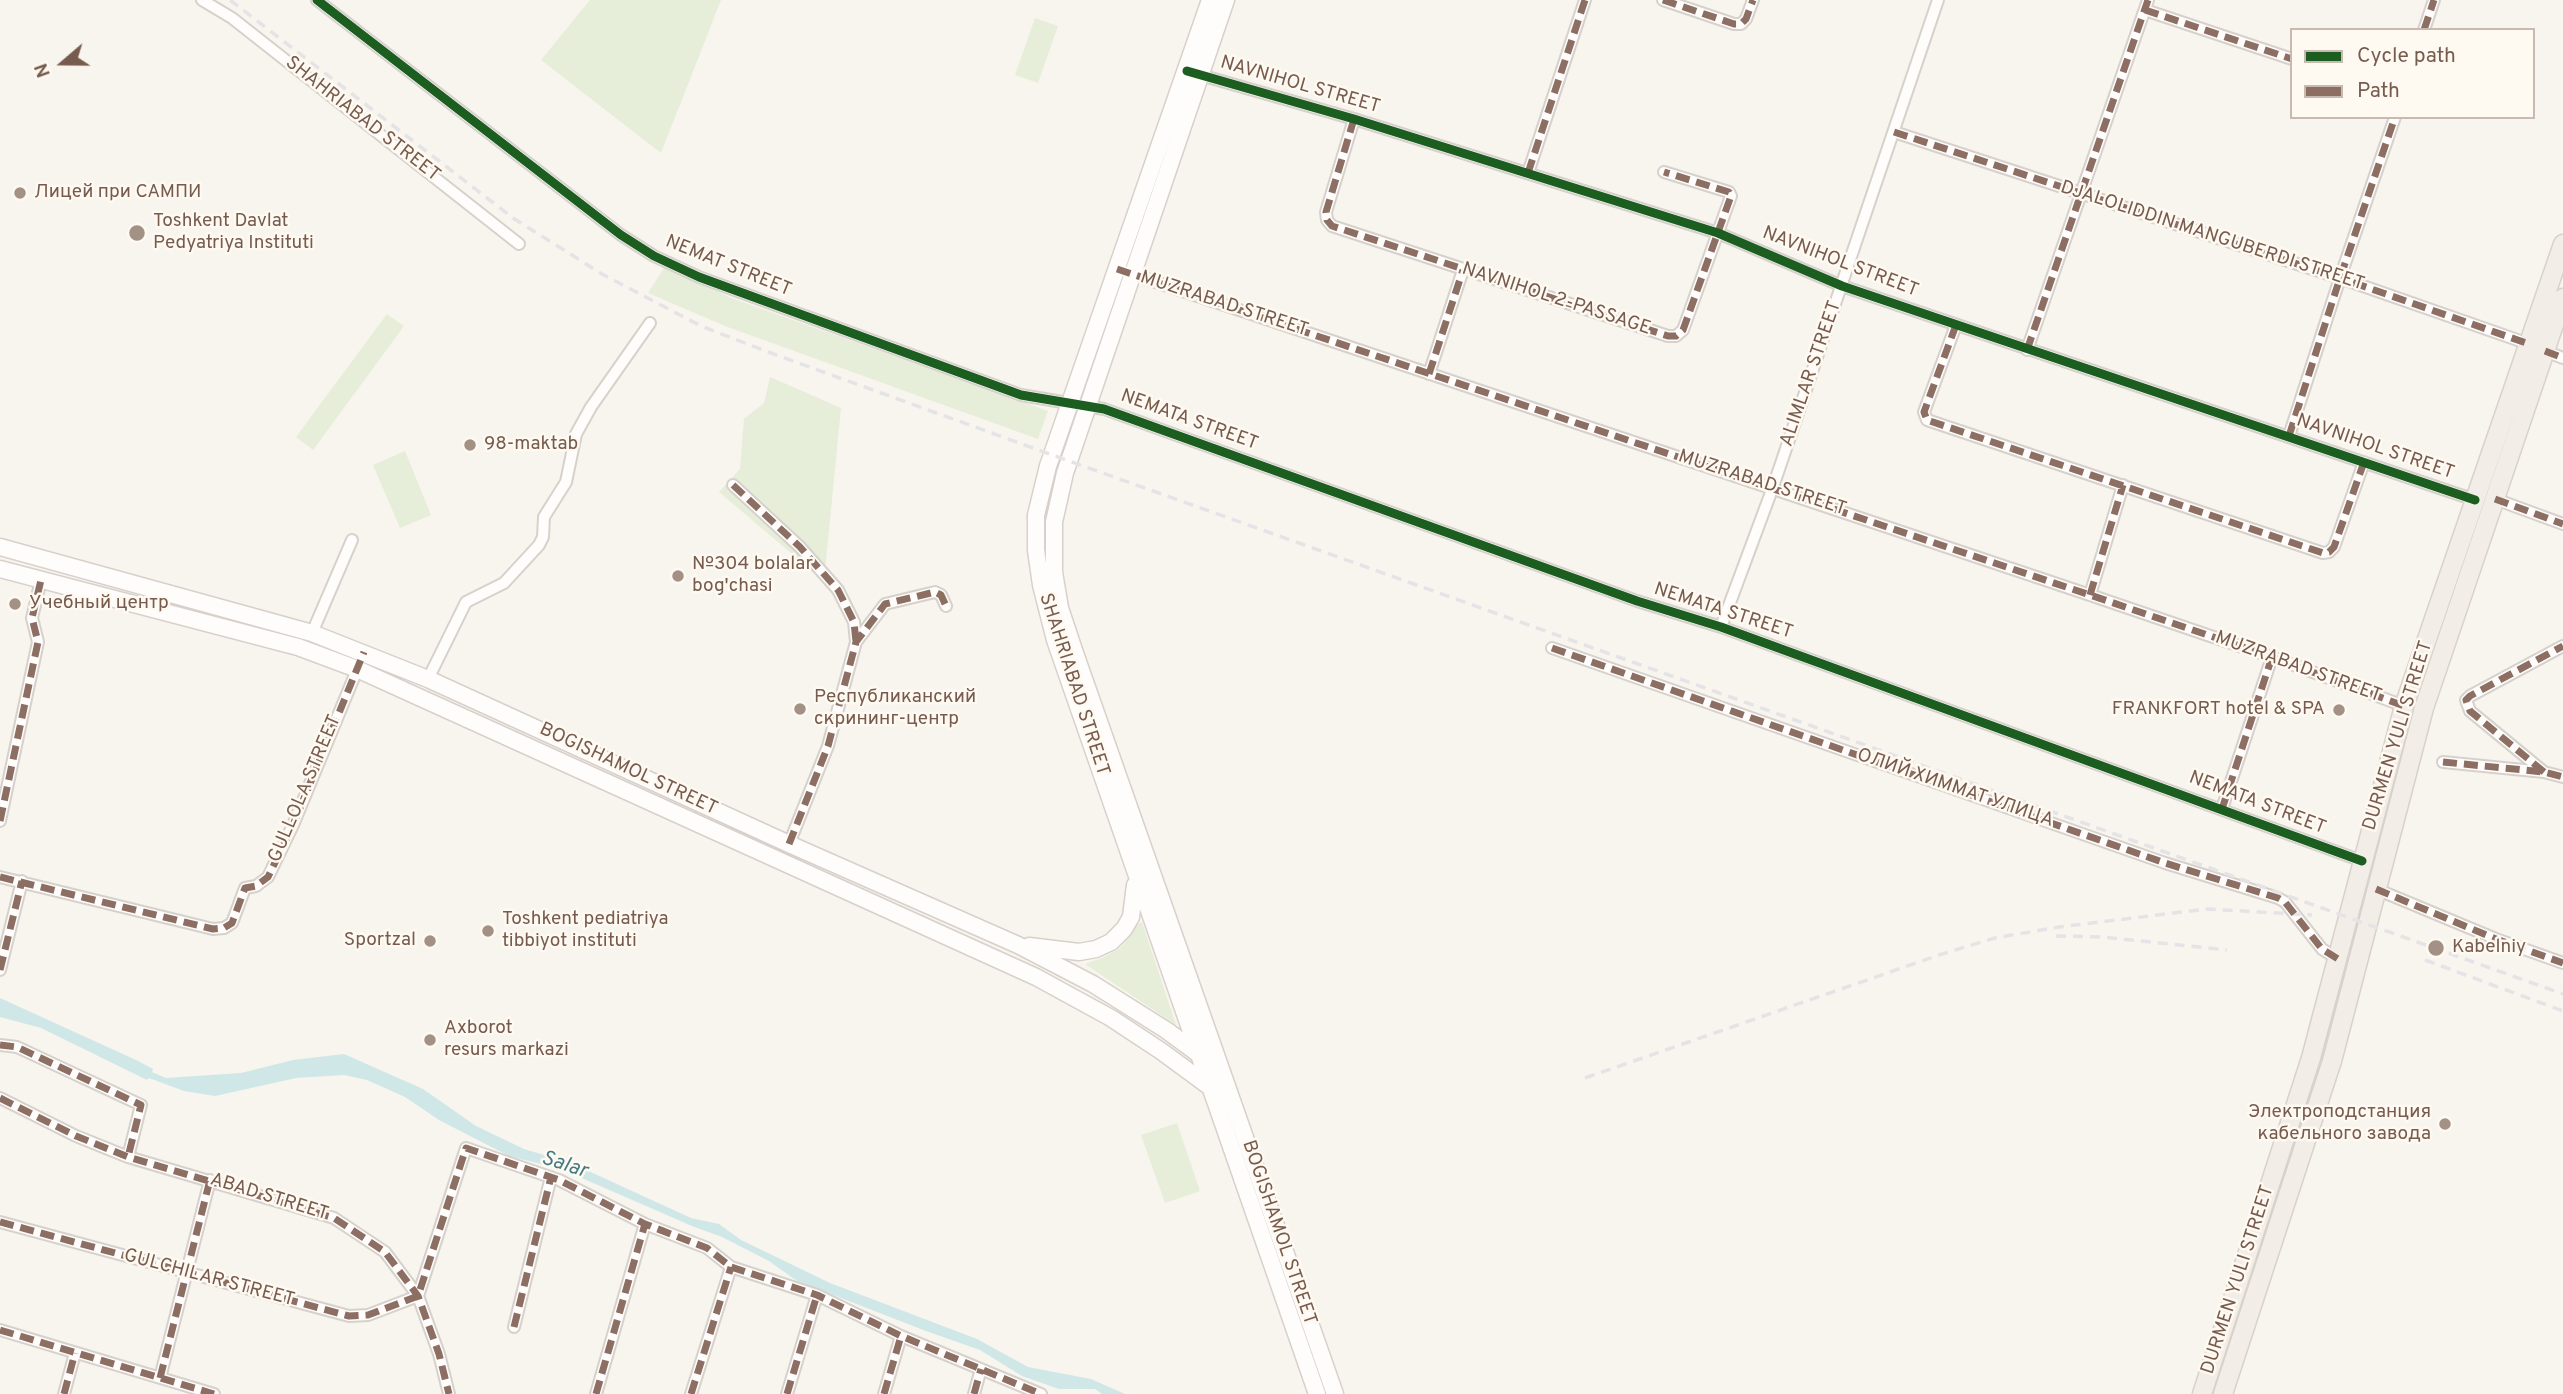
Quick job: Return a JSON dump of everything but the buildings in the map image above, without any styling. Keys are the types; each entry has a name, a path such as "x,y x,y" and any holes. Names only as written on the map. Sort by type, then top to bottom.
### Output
{"main road":[{"name":"SHAHRIABAD STREET","path":"1194,73 1210,0"},
{"name":"SHAHRIABAD STREET","path":"1210,1087 1198,1053 1187,998 1075,653 1055,584 1053,559 1055,514 1125,272 1194,73 1226,0"},
{"name":"DURMEN YULI STREET","path":"2202,1394 2311,1058 2404,706 2517,407 2537,348 2563,244"},
{"name":"SHAHRIABAD STREET","path":"1125,272 1070,403 1048,466 1038,503 1035,539 1039,574 1055,640 1133,866 1187,998 1222,1071"},
{"name":"DURMEN YULI STREET","path":"2537,348 2563,298"},
{"name":"DURMEN YULI STREET","path":"2223,1394 2332,1061 2424,708 2483,498"},
{"name":"BOGISHAMOL STREET","path":"0,547 312,633 363,652 1018,945 1093,984 1166,1030 1222,1071 1317,1394"},
{"name":"BOGISHAMOL STREET","path":"0,569 299,648 357,669 1024,971 1089,1005 1161,1051 1210,1087 1335,1394"},
{"path":"618,787 625,769"},
{"path":"678,814 685,796"},
{"path":"1018,945 1079,951 1096,949 1111,942 1124,929 1133,911 1133,866"},
{"path":"903,916 911,897"},
{"path":"1210,1087 1222,1071"}],"street":[{"name":"SHAHRIABAD STREET","path":"202,0 232,18 519,244"},
{"name":"NEMAT STREET","path":"317,0 621,235 654,256 716,284 1021,395 1070,403"},
{"path":"1528,173 1585,0"},
{"path":"1663,0 1676,2 1734,24 1741,24 1746,19 1753,0"},
{"name":"АLIMLAR STREET","path":"1721,627 1773,487 1938,0"},
{"path":"2425,28 2434,0"},
{"path":"2027,350 2146,5 2290,58"},
{"name":"NAVNIHOL STREET","path":"1194,73 1354,119 1718,233 1842,286 2027,350 2364,462 2563,524"},
{"name":"NAVNIHOL 2-PASSAGE","path":"1354,119 1326,212 1327,220 1332,226 1668,336 1676,336 1683,330 1731,196 1729,192 1664,172"},
{"path":"2290,436 2394,119"},
{"name":"DJALOLIDDIN MANGUBERDI STREET","path":"1894,132 2340,278 2563,358"},
{"path":"1429,374 1463,270"},
{"name":"MUZRABAD STREET","path":"1125,272 1773,487 2272,657 2404,706"},
{"path":"428,679 466,602 504,583 543,537 544,517 566,482 576,434 591,407 650,323"},
{"path":"1956,325 1924,412 1927,420 2323,553 2334,547 2364,462"},
{"name":"NEMATA STREET","path":"1070,403 1104,409 1637,601 1721,627 2362,861"},
{"path":"733,485 800,547 838,590 854,622 856,642 828,746 789,844"},
{"path":"2090,595 2123,485"},
{"path":"312,633 352,540"},
{"path":"0,821 38,642 32,618 41,580"},
{"path":"856,642 885,604 935,592 941,595 946,606"},
{"path":"2544,772 2470,711 2466,700 2563,646"},
{"name":"ОЛИЙ ХИММАТ УЛИЦА","path":"1552,648 2165,863 2278,898 2285,902 2322,949 2338,959"},
{"name":"GULLOLA STREET","path":"0,877 213,929 224,928 232,923 244,888 256,886 268,877 293,825 363,652"},
{"path":"2222,809 2272,657"},
{"path":"2443,762 2544,772 2563,777"},
{"path":"0,970 22,881"},
{"path":"2376,889 2563,963"},
{"path":"0,1045 17,1047 141,1105 128,1157"},
{"name":"ABAD STREET","path":"0,1098 76,1136 128,1157 334,1218 385,1252 418,1296 439,1354 449,1394"},
{"path":"418,1296 466,1148 551,1177 645,1224 707,1248 731,1267 817,1295 901,1336 1041,1394"},
{"path":"514,1327 551,1177"},
{"path":"159,1378 210,1180"},
{"name":"GULCHILAR STREET","path":"0,1222 349,1316 368,1315 418,1296"},
{"path":"596,1394 645,1224"},
{"path":"691,1394 731,1267"},
{"path":"787,1394 817,1295"},
{"path":"0,1330 214,1394"},
{"path":"884,1394 901,1336"},
{"path":"64,1394 75,1353"},
{"path":"974,1394 981,1369"}],"green space":[{"path":"590,0 721,0 661,153 541,60"},
{"path":"1035,18 1058,26 1038,83 1015,75"},
{"path":"664,268 734,299 1048,411 1038,439 725,326 648,293"},
{"path":"387,314 404,326 313,450 296,437"},
{"path":"770,377 841,408 824,581 719,492 740,469 744,419 764,403"},
{"path":"405,451 431,515 400,528 373,465"},
{"path":"1142,922 1176,1025 1085,964 1119,949 1131,935 1133,927"},
{"path":"1177,1123 1200,1191 1165,1203 1141,1135"}],"water":[{"name":"Salar","path":"0,998 136,1060 166,1078 241,1073 293,1060 344,1054 423,1089 476,1126 524,1149 571,1163 691,1218 719,1224 741,1240 830,1283 977,1339 1028,1367 1091,1379 1125,1394 1102,1394 1095,1389 1059,1389 1022,1376 980,1350 797,1281 769,1261 722,1237 561,1169 509,1156 439,1120 405,1097 367,1080 344,1075 296,1078 215,1096 184,1091 149,1078 147,1080 41,1028 0,1017"}],"railway":[{"path":"230,0 513,218 602,274 701,326 1069,461 2563,994"},
{"path":"1585,1078 1995,938 2059,927 2207,909 2312,915"},
{"path":"2056,936 2102,937 2227,950"},
{"path":"2425,960 2563,1011"}],"marked path":[{"path":"1528,173 1585,0"},
{"path":"1663,0 1734,24 1741,24 1746,19 1753,0"},
{"path":"2027,350 2148,0"},
{"path":"2425,28 2434,0"},
{"path":"2145,10 2290,58"},
{"path":"1354,119 1326,212 1327,220 1332,226 1668,336 1676,336 1683,330 1731,196 1729,192 1664,172"},
{"path":"2289,436 2394,119"},
{"path":"1894,132 2340,278 2529,344"},
{"path":"1117,269 2090,595 2272,657 2404,706"},
{"path":"1429,374 1463,270"},
{"path":"1956,325 1924,412 1927,420 2323,553 2334,547 2364,462"},
{"path":"2545,351 2563,358"},
{"path":"733,485 800,547 838,590 854,622 856,642"},
{"path":"2090,595 2123,485"},
{"path":"2495,499 2563,524"},
{"path":"0,821 38,642 32,618 41,580"},
{"path":"789,844 828,746 856,642 885,604 935,592 941,595 946,606"},
{"path":"2544,772 2470,711 2466,700 2563,646"},
{"path":"1552,648 2165,863 2278,898 2285,902 2322,949 2338,959"},
{"path":"0,877 213,929 224,928 232,923 245,888 256,886 268,877 293,825 364,652"},
{"path":"2222,809 2272,657"},
{"path":"2443,762 2544,772 2563,777"},
{"path":"0,970 22,881"},
{"path":"2376,889 2496,939 2563,963"},
{"path":"0,1045 17,1047 141,1105 128,1157"},
{"path":"0,1098 76,1136 128,1157 334,1218 385,1252 418,1296 439,1354 449,1394"},
{"path":"0,1222 349,1316 368,1315 418,1296 466,1148 559,1180 645,1224 707,1248 731,1267 817,1295 901,1336 1041,1394"},
{"path":"514,1327 551,1177"},
{"path":"160,1378 210,1180"},
{"path":"596,1394 645,1224"},
{"path":"691,1394 731,1267"},
{"path":"787,1394 817,1295"},
{"path":"0,1330 214,1394"},
{"path":"884,1394 901,1336"},
{"path":"64,1394 75,1353"},
{"path":"974,1394 981,1369"}],"cycle path":[{"path":"317,0 621,235 654,256 699,277 1021,395 1104,409 1637,601 1721,627 2362,861"},
{"path":"1187,71 1354,119 1718,233 1842,286 2475,500"}],"place":[{"name":"Лицей при САМПИ","path":"20,193"},
{"name":"Toshkent Davlat Pedyatriya Instituti","path":"137,233"},
{"name":"98-maktab","path":"470,445"},
{"name":"№304 bolalar bog'chasi","path":"678,576"},
{"name":"Учебный центр","path":"15,604"},
{"name":"Республиканский скрининг-центр","path":"800,709"},
{"name":"FRANKFORT hotel & SPA","path":"2339,710"},
{"name":"Toshkent pediatriya tibbiyot instituti","path":"488,931"},
{"name":"Sportzal","path":"430,941"},
{"name":"Kabelniy","path":"2436,948"},
{"name":"Axborot resurs markazi","path":"430,1040"},
{"name":"Электроподстанция кабельного завода","path":"2445,1124"}]}
